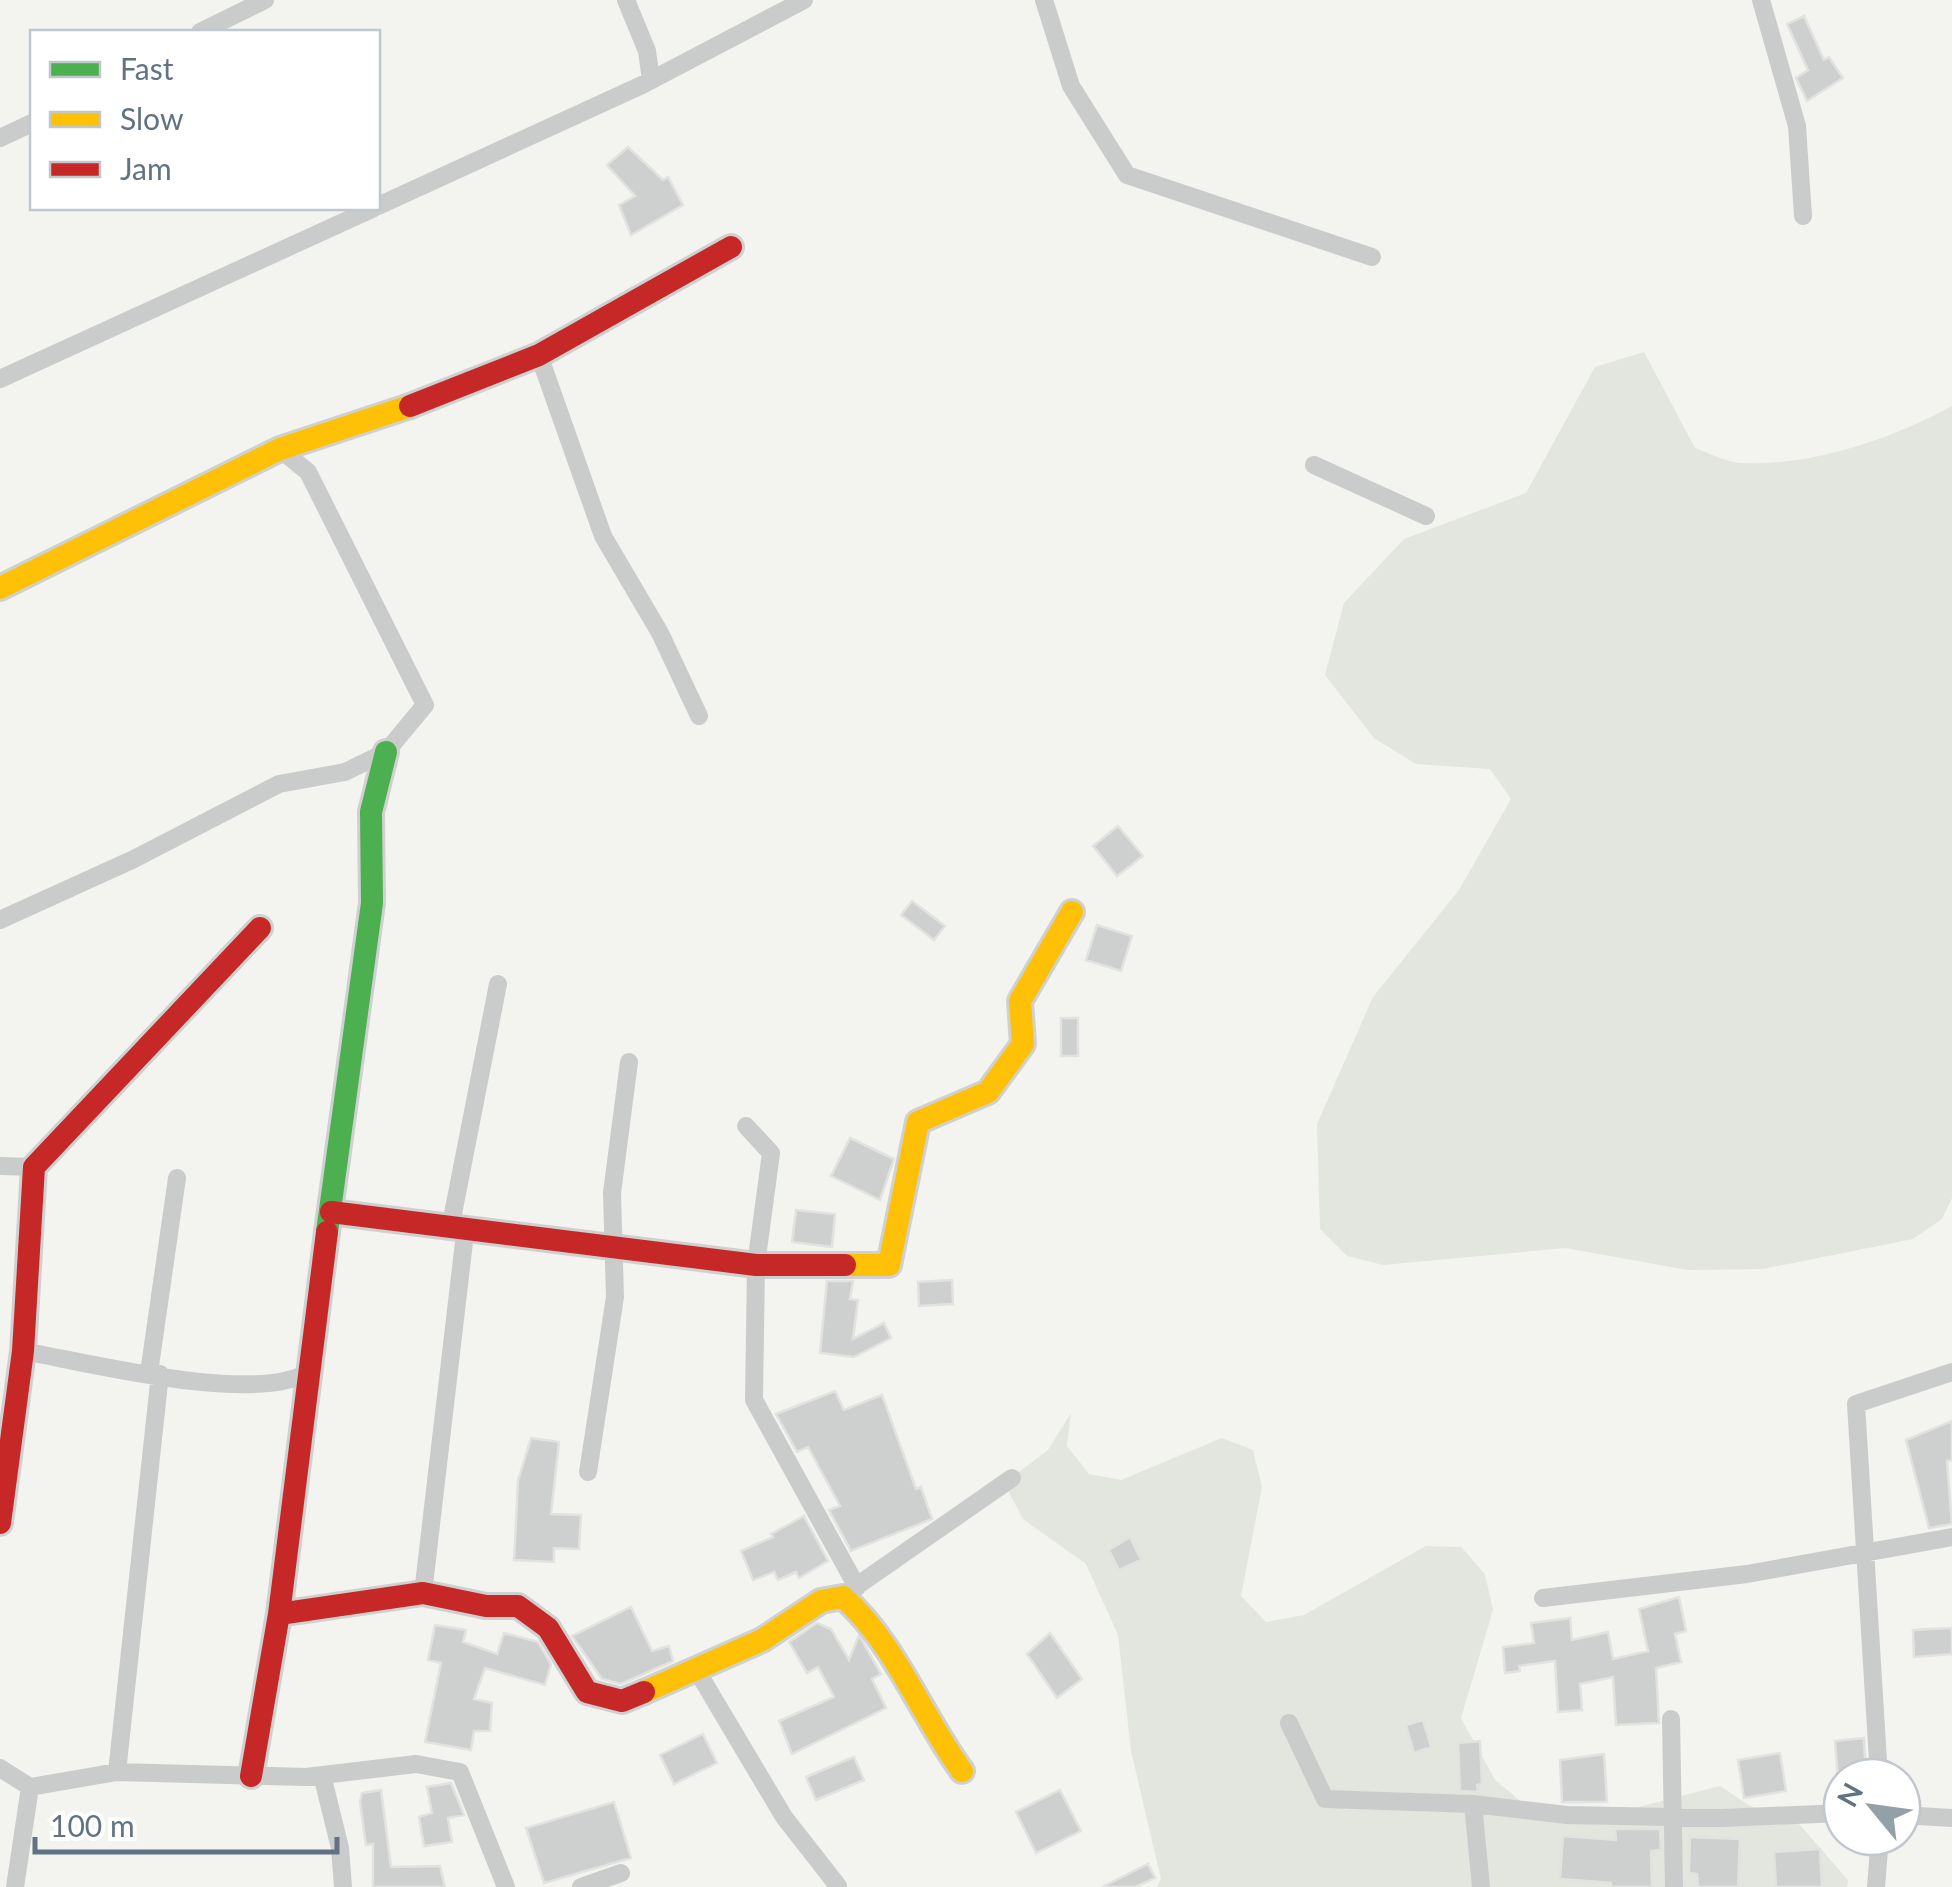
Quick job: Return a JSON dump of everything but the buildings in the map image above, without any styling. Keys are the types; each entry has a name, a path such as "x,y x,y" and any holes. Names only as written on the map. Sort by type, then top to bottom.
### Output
{"street":[{"path":"204,30 265,0"},
{"path":"626,0 647,51 651,80"},
{"path":"380,205 651,80 804,0"},
{"path":"1044,0 1072,86 1127,175 1372,257"},
{"path":"1761,0 1797,126 1804,216"},
{"path":"0,138 30,124"},
{"path":"0,380 369,210"},
{"path":"0,588 280,450 395,412 539,355 731,247"},
{"path":"539,355 604,536 660,633 699,716"},
{"path":"251,1776 279,1614 307,1372 372,903 371,812 386,752 424,705 308,472 280,450"},
{"path":"1314,465 1426,516"},
{"path":"0,920 134,859 279,784 345,772 386,752"},
{"path":"331,1212 458,1224 756,1265 889,1265 918,1122 988,1092 1023,1044 1020,1001 1072,912"},
{"path":"0,1523 23,1351 34,1168 260,928"},
{"path":"423,1593 458,1224 498,984"},
{"path":"588,1472 615,1297 612,1194 629,1062"},
{"path":"746,1126 771,1153 756,1265 754,1400 850,1592 928,1724 962,1771"},
{"path":"0,1166 34,1168"},
{"path":"118,1772 177,1178"},
{"path":"23,1351 155,1374 273,1386 307,1372"},
{"path":"1878,1757 1856,1404 1952,1372"},
{"path":"279,1614 423,1593 486,1606 518,1606 548,1628 587,1692 622,1702 762,1640 822,1602 850,1592 1012,1478"},
{"path":"1543,1598 1747,1574 1952,1537"},
{"path":"696,1669 784,1816 838,1886"},
{"path":"1671,1719 1674,1887"},
{"path":"1289,1723 1324,1800 1473,1804 1566,1816 1671,1814 1722,1818 1822,1814"},
{"path":"0,1768 30,1787 118,1772 322,1776 416,1764 460,1772 506,1887"},
{"path":"322,1776 340,1848 343,1887"},
{"path":"15,1887 30,1787"},
{"path":"1473,1804 1482,1887"},
{"path":"1922,1816 1952,1818"},
{"path":"1876,1887 1878,1857"},
{"path":"581,1887 621,1873"}],"shaded area":[{"path":"1644,352 1695,448 1735,462 1794,460 1850,448 1952,406 1952,1198 1942,1219 1913,1239 1763,1269 1688,1270 1565,1248 1383,1265 1347,1256 1320,1229 1317,1124 1373,997 1459,890 1511,799 1490,769 1416,764 1374,738 1325,675 1344,603 1404,539 1526,493 1595,367"},
{"path":"1071,1413 1067,1446 1089,1474 1121,1480 1222,1438 1253,1450 1262,1487 1241,1596 1266,1622 1304,1615 1426,1546 1461,1547 1485,1574 1493,1610 1461,1718 1495,1780 1523,1803 1588,1820 1720,1786 1750,1806 1800,1825 1822,1850 1822,1857 1828,1857 1848,1880 1847,1887 1157,1887 1161,1879 1131,1751 1118,1635 1086,1564 1023,1519 1004,1483 1048,1450"}],"traffic: fast":[{"path":"327,1232 372,903 371,812 386,752"}],"traffic: slow":[{"path":"0,588 280,449 410,406"},
{"path":"845,1265 889,1265 918,1122 988,1092 1023,1044 1020,1001 1072,912"},
{"path":"644,1692 762,1640 821,1601 843,1597 878,1636 962,1771"}],"traffic: jam":[{"path":"410,406 539,355 731,247"},
{"path":"0,1523 23,1351 34,1167 260,928"},
{"path":"331,1212 756,1265 845,1265"},
{"path":"251,1776 279,1614 327,1232"},
{"path":"279,1614 423,1593 486,1606 518,1606 548,1628 587,1692 622,1701 644,1692"}]}
